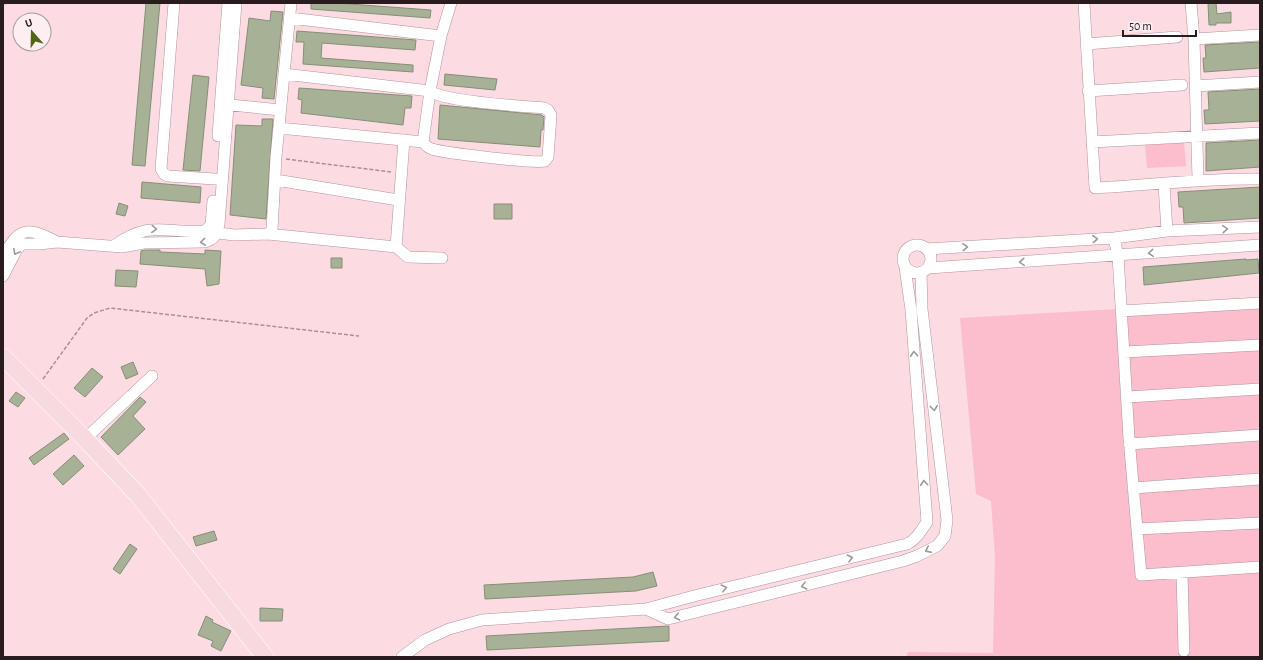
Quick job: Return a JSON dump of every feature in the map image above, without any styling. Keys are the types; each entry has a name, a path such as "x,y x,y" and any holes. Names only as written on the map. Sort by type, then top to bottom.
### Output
{"main road":[{"path":"3,357 85,439 138,495 265,657"}],"street":[{"path":"174,3 161,169 164,174 168,176 215,179"},
{"path":"125,242 204,242 213,239 217,233 228,3"},
{"path":"205,231 211,225 236,3"},
{"path":"268,234 272,230 280,110 291,3"},
{"path":"423,142 430,91 441,36 451,3"},
{"path":"1084,3 1088,91 1095,188 1164,185 1198,179 1260,179"},
{"path":"1191,3 1194,39 1198,179"},
{"path":"290,18 441,36"},
{"path":"1194,39 1260,35"},
{"path":"1086,44 1177,37"},
{"path":"279,128 423,142 427,147 434,150 465,155 543,162 548,157 551,115 548,110 544,108 465,100 435,95 430,91 284,74"},
{"path":"1195,86 1260,82"},
{"path":"1088,91 1182,85"},
{"path":"224,104 280,110"},
{"path":"1092,142 1260,132"},
{"path":"396,248 398,200 404,140"},
{"path":"276,180 398,200"},
{"path":"1164,185 1172,232 1179,251"},
{"path":"402,657 425,640 449,629 482,620 646,609 701,594 907,544 918,536 927,522 911,310 903,254 908,248 917,245 926,249 1114,238 1172,232 1260,227"},
{"path":"3,257 17,234 26,232 40,239 57,242 114,246 125,242 147,229 205,231 234,235 268,234 396,248 408,257 442,258"},
{"path":"1114,238 1118,256 1133,488 1141,575 1260,566"},
{"path":"3,276 19,246 40,239"},
{"path":"905,267 912,272 1260,246"},
{"path":"646,609 668,619 903,561 936,546 945,536 947,520 922,309 925,270 931,259 926,249"},
{"path":"1122,311 1260,304"},
{"path":"1124,352 1260,345"},
{"path":"85,439 152,376"},
{"path":"1127,397 1260,389"},
{"path":"1130,444 1260,435"},
{"path":"1133,488 1260,479"},
{"path":"1137,530 1260,523"},
{"path":"1182,572 1184,651"}],"path":[{"path":"276,158 401,174"},
{"path":"36,389 87,318 94,313 110,308 359,336"}],"shaded area":[{"path":"1184,142 1186,166 1147,168 1145,145"},
{"path":"1260,301 1260,657 906,657 908,652 993,653 995,557 991,501 976,494 960,318"}],"building":[{"path":"146,3 160,3 145,166 132,165"},
{"path":"311,3 336,3 431,10 430,18 311,9"},
{"path":"1208,3 1216,3 1217,14 1231,12 1231,23 1216,23 1216,25 1209,25"},
{"path":"271,11 283,12 274,99 262,98 263,88 241,85 249,18 270,21"},
{"path":"297,31 416,40 415,50 322,43 321,58 413,65 413,72 303,64 304,42 296,42"},
{"path":"1260,42 1260,68 1204,72 1203,58 1206,58 1205,45"},
{"path":"445,74 497,79 495,90 444,85"},
{"path":"193,75 209,77 200,171 183,170"},
{"path":"299,88 412,96 411,108 405,108 403,125 301,113 302,100 298,99"},
{"path":"1260,89 1260,121 1205,124 1204,110 1209,110 1208,92"},
{"path":"440,105 542,115 544,117 543,130 541,130 540,147 438,139"},
{"path":"262,119 273,119 266,219 230,215 236,125 262,126"},
{"path":"1260,140 1260,167 1206,171 1206,143"},
{"path":"142,182 201,187 200,203 141,198"},
{"path":"1260,187 1260,218 1184,223 1183,207 1179,207 1178,192"},
{"path":"119,203 128,206 125,216 116,214"},
{"path":"494,204 512,204 512,219 494,219"},
{"path":"205,250 221,251 219,284 207,286 205,269 140,264 141,251 205,254"},
{"path":"331,258 342,258 342,268 331,268"},
{"path":"1258,259 1259,273 1144,285 1143,267"},
{"path":"116,270 138,271 136,287 115,286"},
{"path":"133,362 138,374 126,379 121,367"},
{"path":"92,368 103,377 85,397 74,388"},
{"path":"16,392 25,398 18,407 9,401"},
{"path":"140,397 146,402 133,416 145,429 118,455 101,437"},
{"path":"64,433 69,439 34,465 29,458"},
{"path":"74,455 84,466 63,485 53,474"},
{"path":"214,531 217,540 196,546 193,537"},
{"path":"130,544 137,549 120,574 113,569"},
{"path":"653,572 657,586 636,591 485,599 484,585 633,577"},
{"path":"260,608 283,609 282,621 260,621"},
{"path":"206,616 213,620 212,622 231,631 221,651 211,646 213,641 198,635"},
{"path":"669,626 669,641 487,650 486,636"}]}
